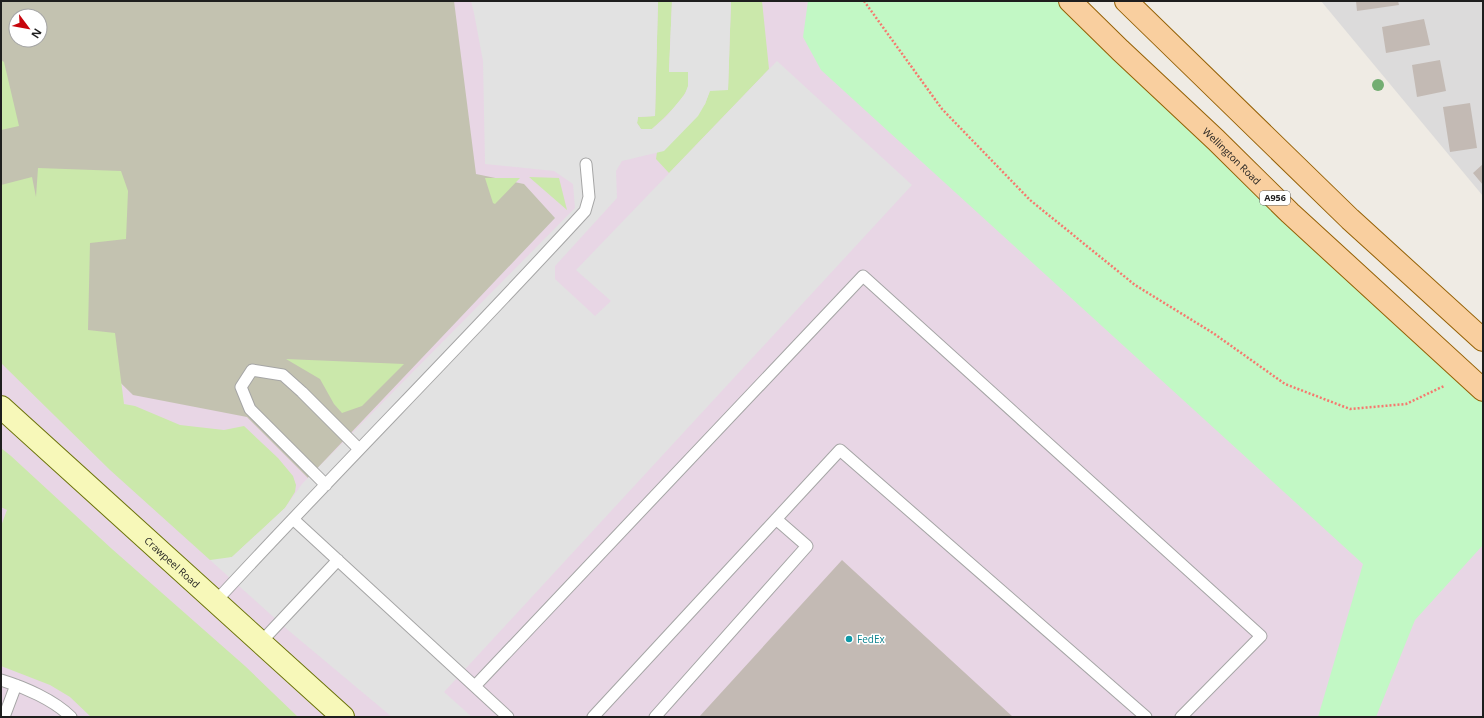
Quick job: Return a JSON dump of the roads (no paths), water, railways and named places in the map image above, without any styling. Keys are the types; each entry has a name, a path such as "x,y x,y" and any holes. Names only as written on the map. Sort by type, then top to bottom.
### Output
{"main road":[{"name":"Wellington Road","path":"1070,1 1216,140 1290,213 1483,390"},
{"path":"1126,1 1350,219 1483,340"}],"street":[{"name":"Crawpeel Road","path":"1,407 343,717"}],"lane":[{"path":"216,601 585,211 589,197 586,164"},
{"path":"475,686 863,276 1262,636 1181,717"},
{"path":"326,485 250,409 241,387 252,370 283,375 359,450"},
{"path":"593,717 840,450 1146,717"},
{"path":"293,519 508,717"},
{"path":"654,717 807,546 776,519"},
{"path":"261,642 338,560"},
{"path":"1,680 24,687 65,711 71,717"},
{"path":"4,717 16,685"}],"place":[{"name":"FedEx","path":"849,639"}]}
